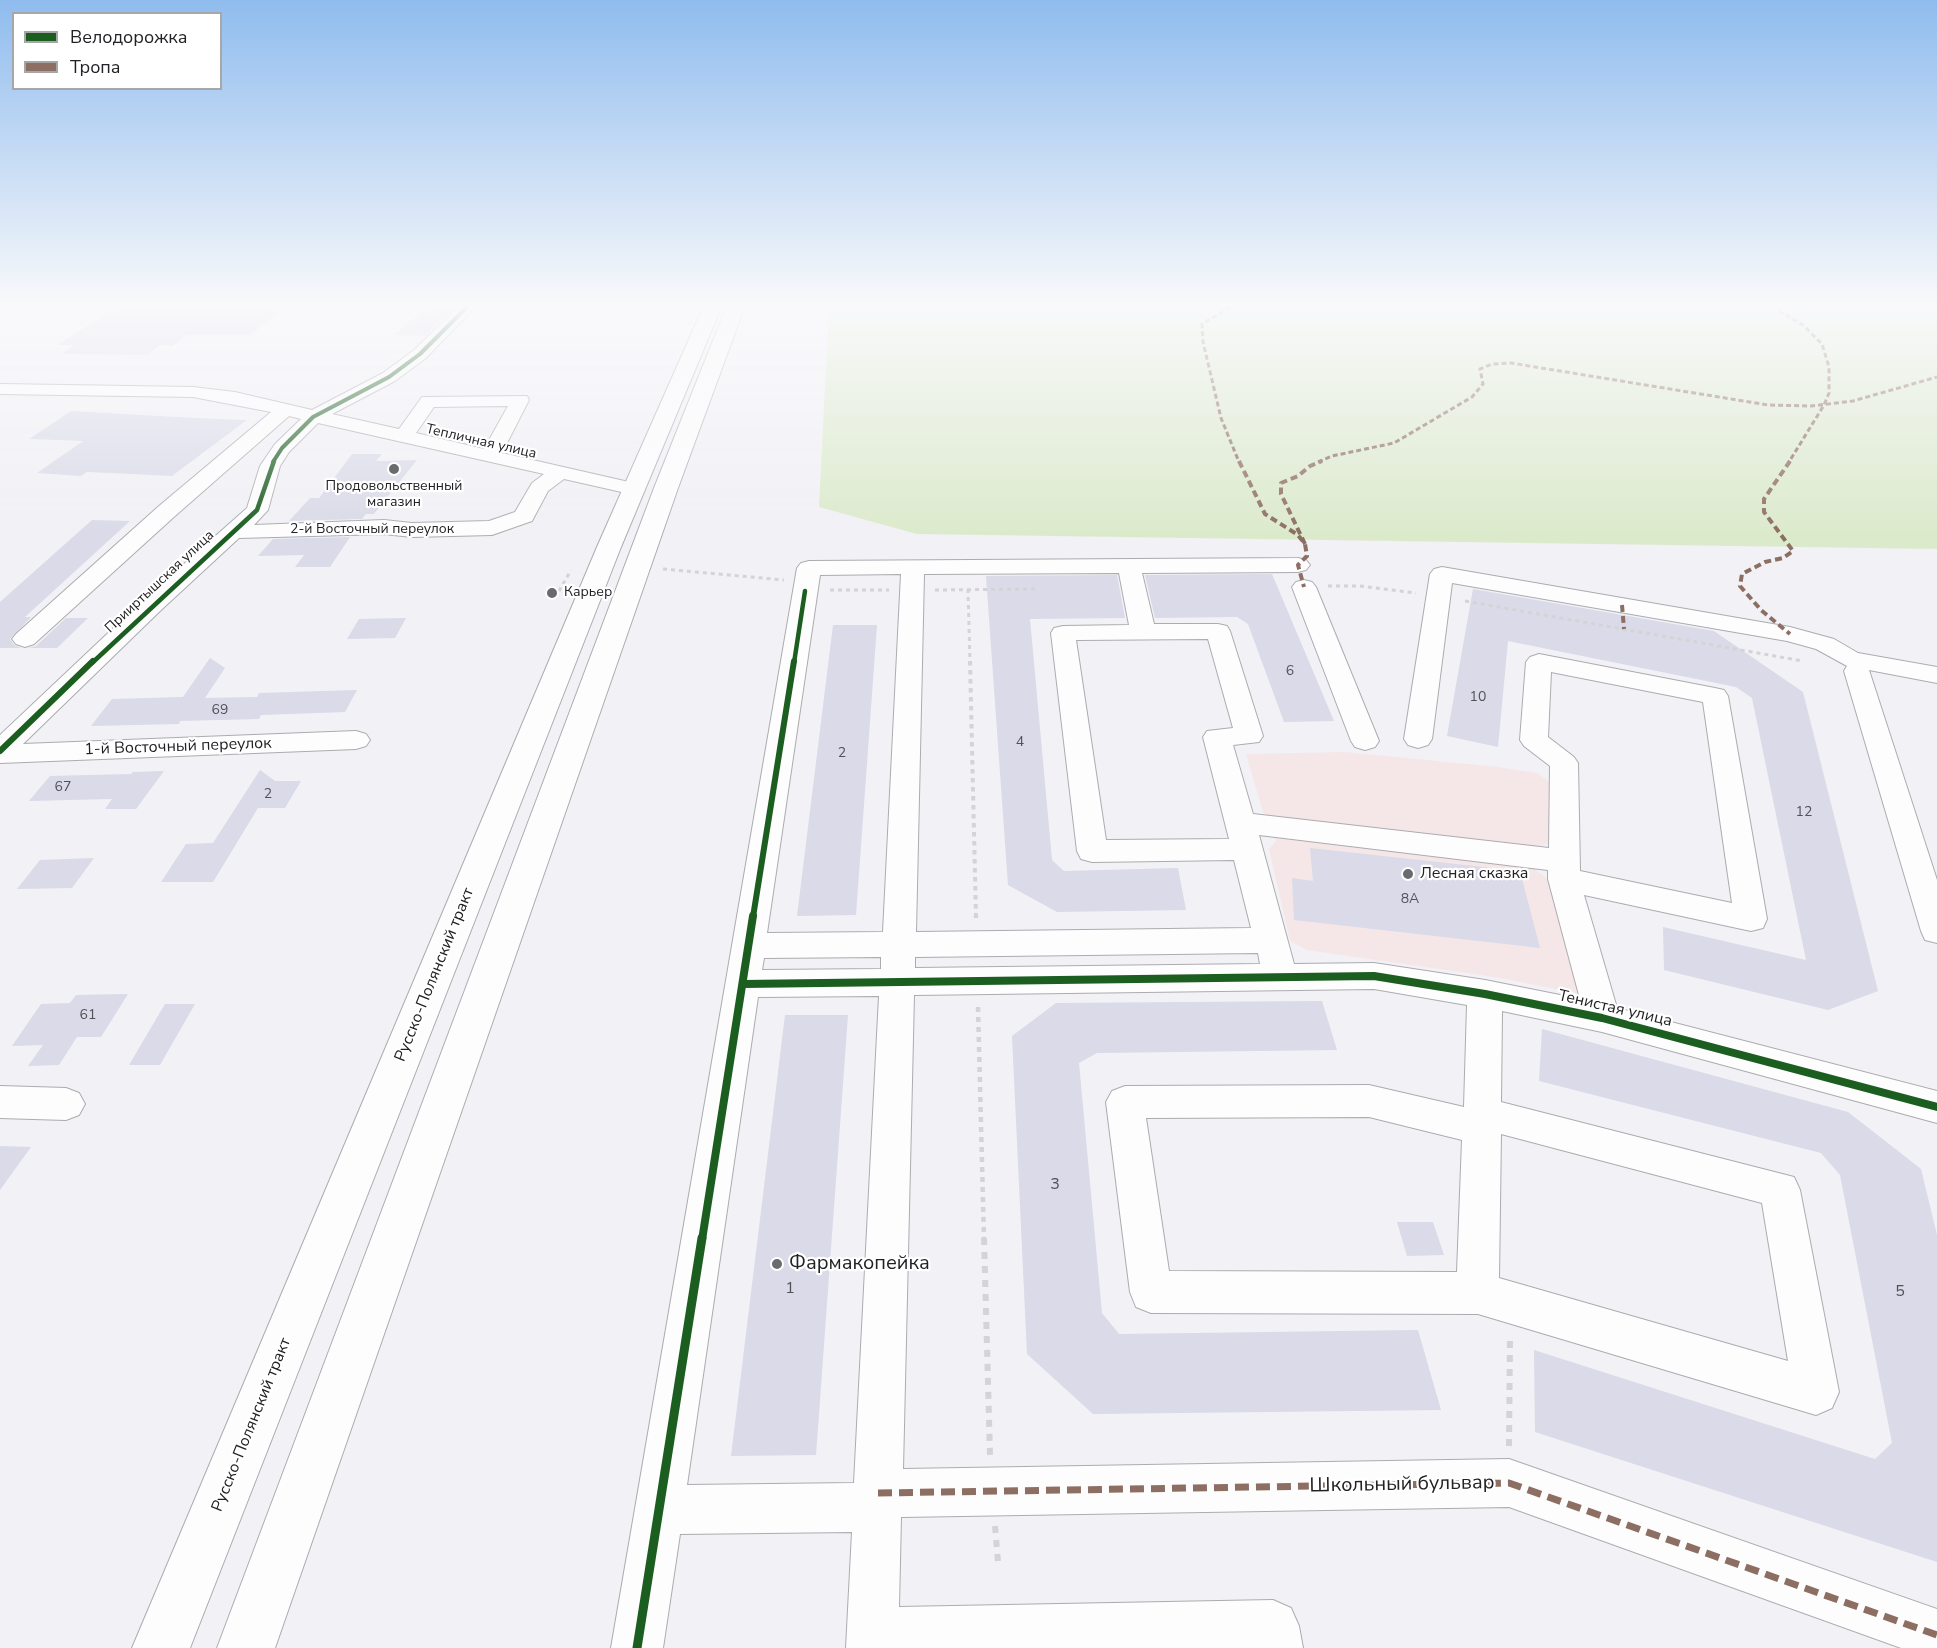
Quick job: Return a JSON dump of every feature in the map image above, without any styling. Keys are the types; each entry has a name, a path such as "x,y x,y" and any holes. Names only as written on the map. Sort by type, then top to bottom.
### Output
{"main road":[{"name":"Русско-Полянский тракт","path":"161,1648 609,547 681,380"},
{"path":"246,1648 708,380"}],"street":[{"name":"Прииртышская улица","path":"0,752 151,606 257,510 270,466 282,448 314,417 384,380"},
{"name":"Тепличная улица","path":"0,389 193,392 235,398 635,489"},
{"path":"9,406 45,390"},
{"path":"404,436 429,401 520,400 490,456"},
{"path":"25,639 167,510 256,432 285,410"},
{"name":"2-й Восточный переулок","path":"233,532 384,527 412,530 492,528 524,516 539,487 559,473"},
{"path":"1129,566 1143,632"},
{"path":"637,1648 809,568 1129,566 1301,576 1365,741"},
{"path":"913,568 872,1640 1005,1639 1273,1626 1277,1648"},
{"path":"1418,739 1442,574 1790,634 1825,645 1850,658 1937,675"},
{"path":"1281,978 1272,940 1244,836 1217,737 1249,736 1218,631 1063,633 1092,851 1244,836 1564,870 1751,919 1715,696 1539,662 1534,740 1564,763 1564,870 1602,1018"},
{"path":"1857,671 1937,931"},
{"name":"1-й Восточный переулок","path":"0,752 356,740"},
{"path":"749,946 1272,940"},
{"name":"Тенистая улица","path":"743,984 1374,976 1485,994 1602,1018 1937,1107"},
{"path":"1485,994 1482,1121 1495,1298"},
{"path":"1369,1101 1482,1121 1780,1190 1816,1392 1495,1298 1151,1292 1125,1102 1369,1101"},
{"path":"0,1102 66,1104"},
{"name":"Школьный бульвар","path":"659,1510 878,1500 991,1491 1509,1483 1937,1635"}],"path":[{"path":"655,568 795,581 806,588"},
{"path":"968,589 977,944"},
{"path":"1439,596 1857,671"},
{"path":"978,981 991,1491 998,1562"},
{"path":"1495,1298 1509,1483"}],"shaded area":[{"name":"Лесная сказка","path":"1345,752 1498,767 1537,773 1551,783 1552,843 1534,847 1534,869 1549,880 1580,994 1501,978 1307,950 1290,941 1269,849 1276,841 1271,818 1263,812 1246,754"}],"green space":[{"path":"825,380 1937,380 1937,549 917,534 819,507"}],"building":[{"path":"71,411 247,420 172,476 87,472 81,476 37,473 83,441 29,439"},
{"path":"352,454 382,454 376,461 417,460 374,514 366,514 362,519 289,521 310,498 319,498"},
{"path":"92,520 130,521 25,617 31,617 10,639 14,645 21,648 0,648 0,602"},
{"path":"350,537 330,567 295,567 304,555 258,556 273,539"},
{"path":"1272,574 1334,721 1284,722 1248,624 1237,617 1155,618 1145,575"},
{"path":"1117,575 1125,618 1030,619 1052,860 1064,871 1178,868 1186,910 1057,912 1008,885 986,576"},
{"path":"1473,589 1714,631 1803,692 1878,991 1828,1010 1664,970 1663,927 1806,960 1752,698 1736,687 1508,641 1498,747 1447,736"},
{"path":"66,618 88,618 57,648 28,648 36,646"},
{"path":"406,618 395,638 347,639 359,619"},
{"path":"833,625 877,625 856,915 797,916"},
{"path":"210,658 225,668 205,698 257,697 259,693 357,690 345,712 261,715 259,719 180,721 179,724 91,726 112,699 183,697"},
{"path":"260,770 275,781 301,781 285,808 258,808 213,882 161,882 186,844 213,843"},
{"path":"164,771 136,809 105,809 112,799 29,801 50,776"},
{"path":"1310,848 1520,871 1540,948 1294,920 1292,878 1313,881"},
{"path":"94,858 72,888 17,889 40,860"},
{"path":"128,994 101,1037 77,1037 59,1065 28,1066 43,1045 12,1046 41,1004 70,1003 76,995"},
{"path":"1322,1001 1337,1050 1097,1053 1079,1063 1102,1313 1119,1334 1418,1330 1441,1410 1093,1414 1027,1354 1012,1036 1056,1003"},
{"path":"165,1004 195,1004 160,1065 129,1065"},
{"path":"785,1015 848,1015 816,1455 731,1456"},
{"path":"1542,1029 1848,1112 1921,1169 1937,1235 1937,1562 1535,1432 1534,1350 1875,1459 1892,1443 1840,1175 1821,1153 1539,1081"},
{"path":"0,1146 31,1147 0,1190"},
{"path":"1397,1222 1433,1222 1444,1255 1407,1256"}],"marked path":[{"path":"1212,380 1221,418 1249,485 1265,514 1298,535 1305,544 1307,556 1298,565 1304,587"},
{"path":"1305,544 1281,494 1281,483 1332,456 1394,443 1472,397 1483,384 1482,380"},
{"path":"1614,380 1768,405 1811,406 1853,401 1927,380"},
{"path":"1790,634 1761,610 1740,586 1742,574 1765,562 1783,558 1793,551 1764,512 1764,499 1811,429 1829,393 1829,380"},
{"path":"1622,605 1624,629"},
{"path":"878,1493 1509,1483 1937,1635"}],"cycle path":[{"path":"0,751 151,606 257,510 270,466 282,448 313,417 383,380"},
{"path":"637,1648 805,591"},
{"path":"743,984 1374,976 1485,994 1602,1018 1937,1107"}],"place":[{"name":"Продовольственный магазин","path":"394,469"},
{"name":"Карьер","path":"552,593"},
{"name":"Лесная сказка","path":"1408,874"},
{"name":"Фармакопейка","path":"777,1264"}]}
